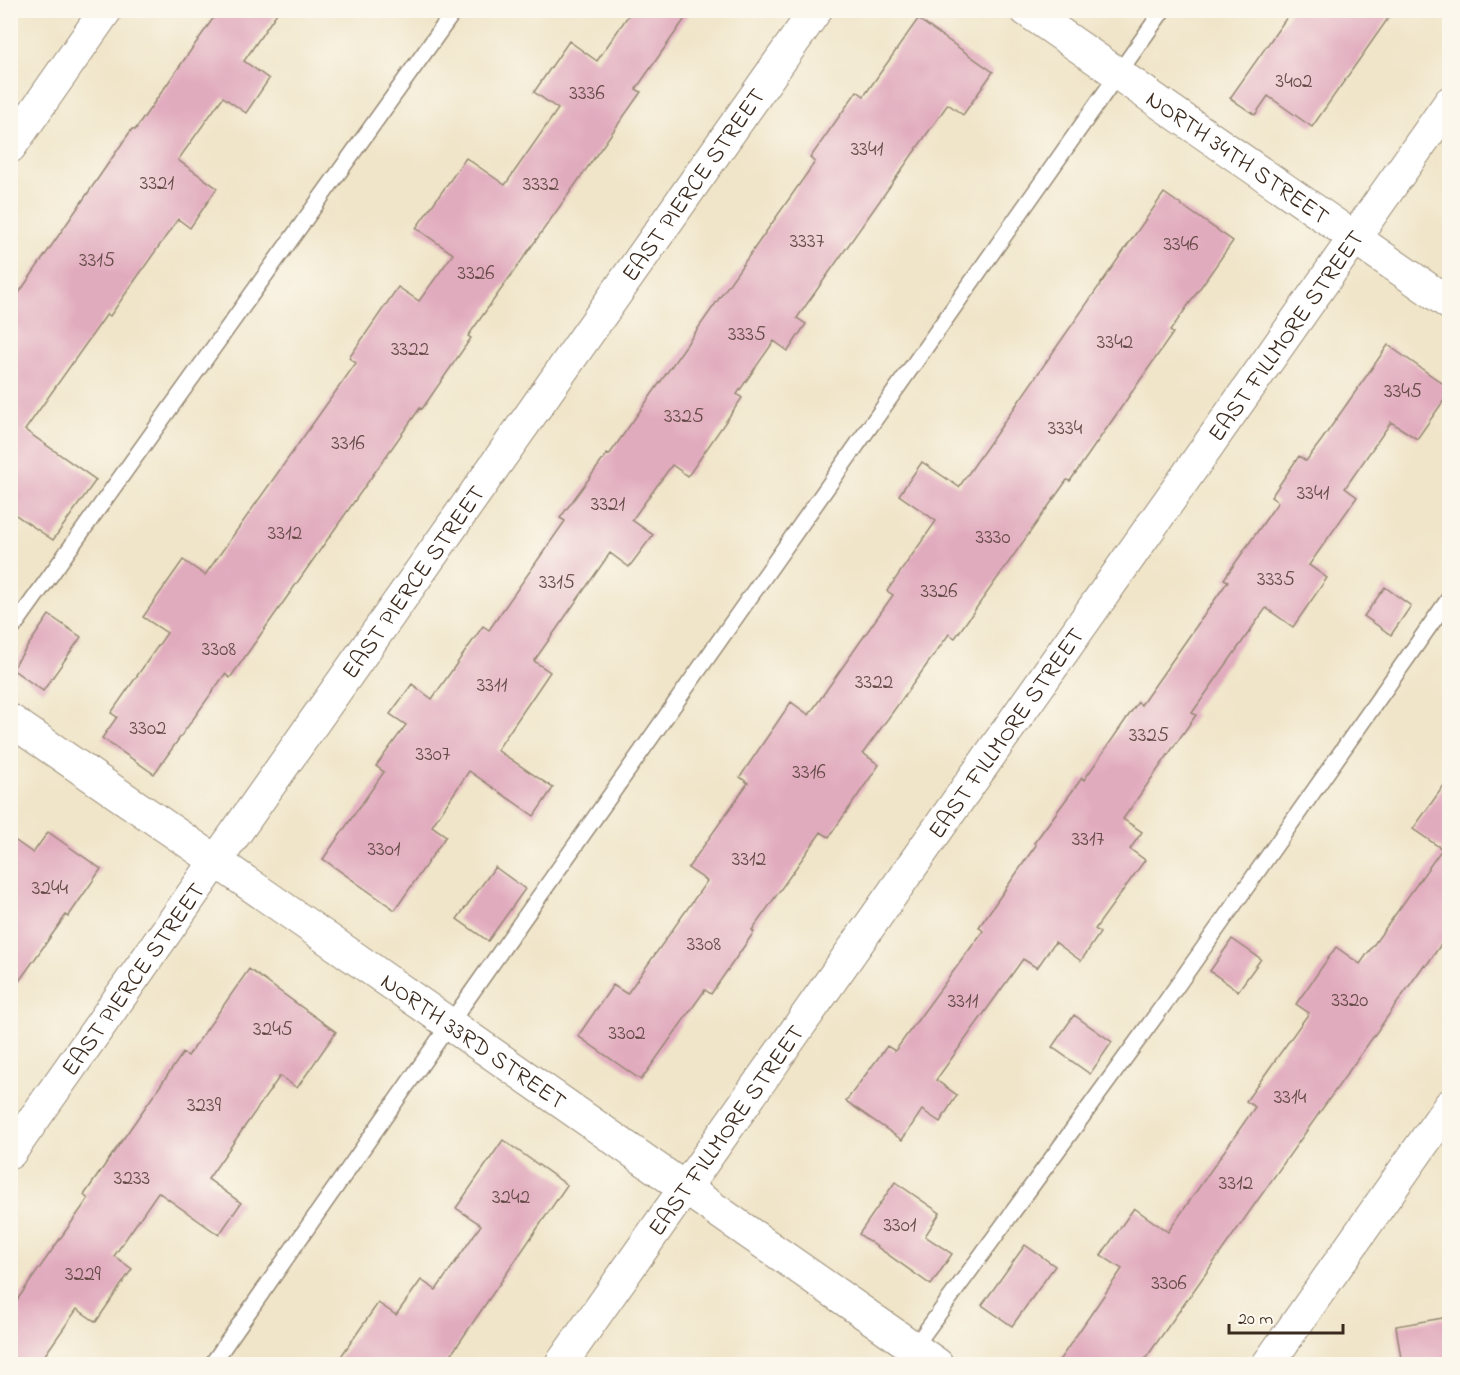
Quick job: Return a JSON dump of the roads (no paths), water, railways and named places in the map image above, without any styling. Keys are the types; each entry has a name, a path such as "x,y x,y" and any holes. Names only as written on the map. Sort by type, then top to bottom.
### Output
{"street":[{"path":"10,147 106,10"},
{"name":"EAST PIERCE STREET","path":"10,1153 816,10"},
{"name":"NORTH 34TH STREET","path":"1026,10 1449,304"},
{"name":"EAST FILLMORE STREET","path":"561,1365 1449,102"},
{"name":"NORTH 33RD STREET","path":"10,720 685,1189 917,1359"},
{"path":"1268,1365 1449,1105"}],"lane":[{"path":"10,632 455,10"},
{"path":"212,1365 448,1025 1163,10"},
{"path":"917,1359 1449,597"}]}
